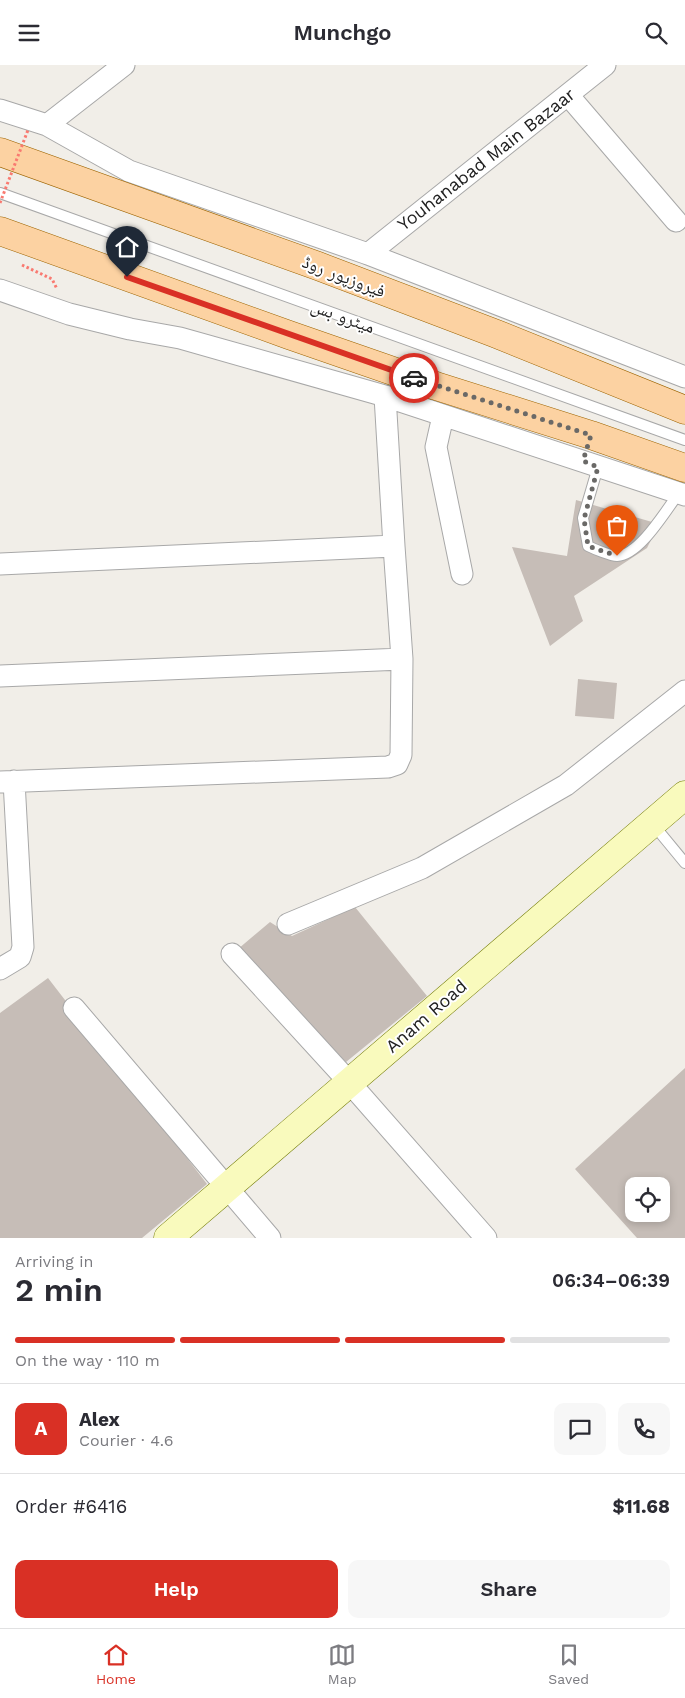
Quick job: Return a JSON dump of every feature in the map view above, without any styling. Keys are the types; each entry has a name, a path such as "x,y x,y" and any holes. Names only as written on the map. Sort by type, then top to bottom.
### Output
{"main road":[{"name":"فیروزپور روڈ","path":"0,152 318,266 494,333 685,410"},
{"path":"0,231 436,386 591,435 683,485"}],"street":[{"path":"37,127 124,65"},
{"name":"Youhanabad Main Bazaar","path":"368,254 605,65"},
{"path":"568,95 676,221"},
{"path":"0,111 128,171 368,254 685,377"},
{"path":"0,290 69,314 130,329 180,338 385,396 591,464 683,485"},
{"path":"0,969 20,957 23,947 7,782 388,767 397,764 401,755 402,659 385,396"},
{"path":"442,416 436,447 462,574"},
{"path":"591,435 591,464"},
{"path":"0,564 394,546"},
{"path":"0,676 402,659"},
{"path":"288,925 422,868 566,785 685,691"},
{"name":"Anam Road","path":"168,1238 685,795"},
{"path":"232,954 349,1082 486,1238"},
{"path":"74,1008 270,1238"}],"lane":[{"name":"میٹرو بس","path":"0,193 685,440"},
{"path":"591,464 584,519 588,546 617,556 632,550 647,537 683,485"},
{"path":"652,823 685,863"}],"path":[{"path":"0,203 37,127"},
{"path":"17,263 52,279 69,314"}],"building":[{"path":"576,500 659,524 647,548 574,596 583,621 550,646 512,547 567,556"},
{"path":"578,679 617,683 614,719 575,716"},
{"path":"355,907 427,996 346,1062 238,949 270,922 292,936"},
{"path":"48,978 207,1184 142,1238 0,1238 0,1013"},
{"path":"685,1068 685,1238 637,1238 575,1169"}],"way so far":[{"path":"414,378 591,435 583,461 598,467 584,519 588,546 617,556"}],"route":[{"path":"127,277 414,378"}]}
